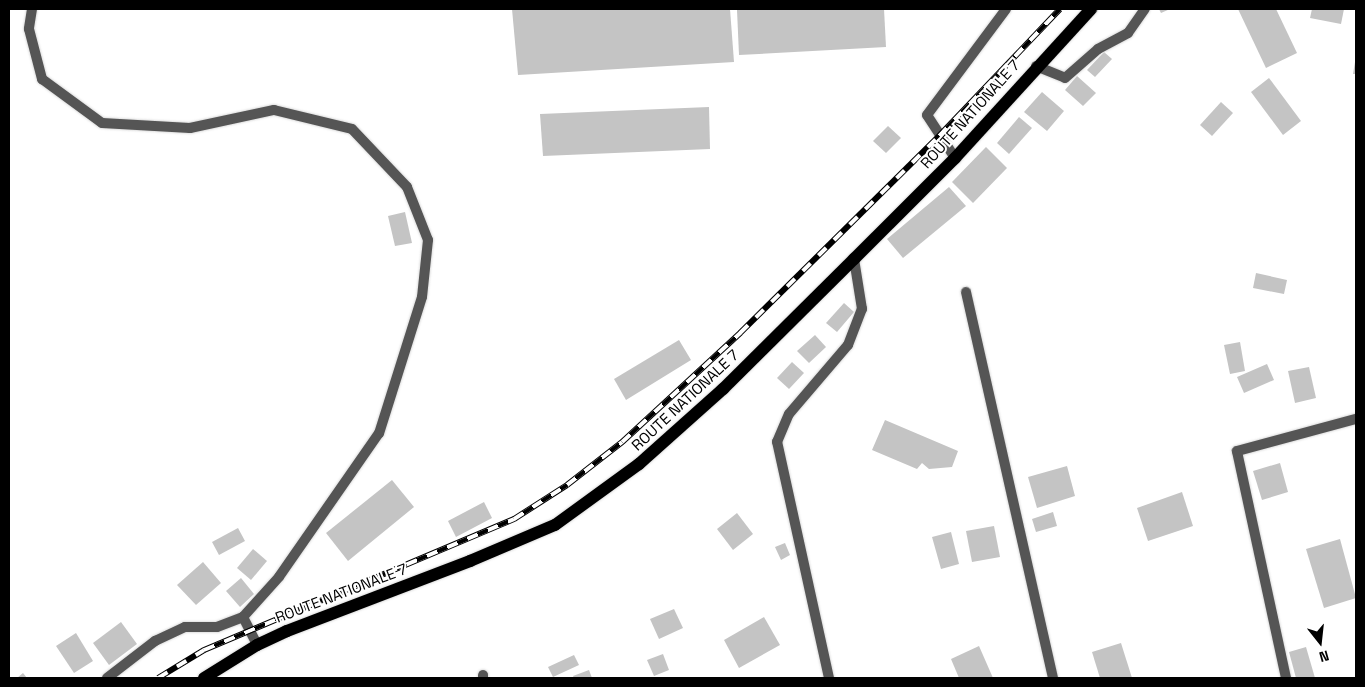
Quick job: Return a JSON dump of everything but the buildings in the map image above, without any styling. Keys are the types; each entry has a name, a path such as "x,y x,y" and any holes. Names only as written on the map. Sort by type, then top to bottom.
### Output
{"main road":[{"name":"ROUTE NATIONALE 7","path":"204,678 257,645 555,525 639,464 724,388 955,158 1036,66 1091,9"}],"street":[{"path":"32,9 29,29 42,79 102,123 190,128 274,110 352,129 407,187 428,240 422,297 379,433 279,577 243,617 217,627 185,627 155,641 107,678"},
{"path":"955,158 927,115 1006,9"},
{"path":"1036,66 1065,78 1098,49 1128,33 1145,9"},
{"path":"828,678 777,442 789,414 848,345 862,309 854,259"},
{"path":"966,292 1053,678"},
{"path":"1286,678 1237,450 1356,419"},
{"path":"243,617 257,645"}],"railway":[{"path":"158,678 204,650 514,519 567,485 622,442 740,333 939,136 1060,9"}]}
